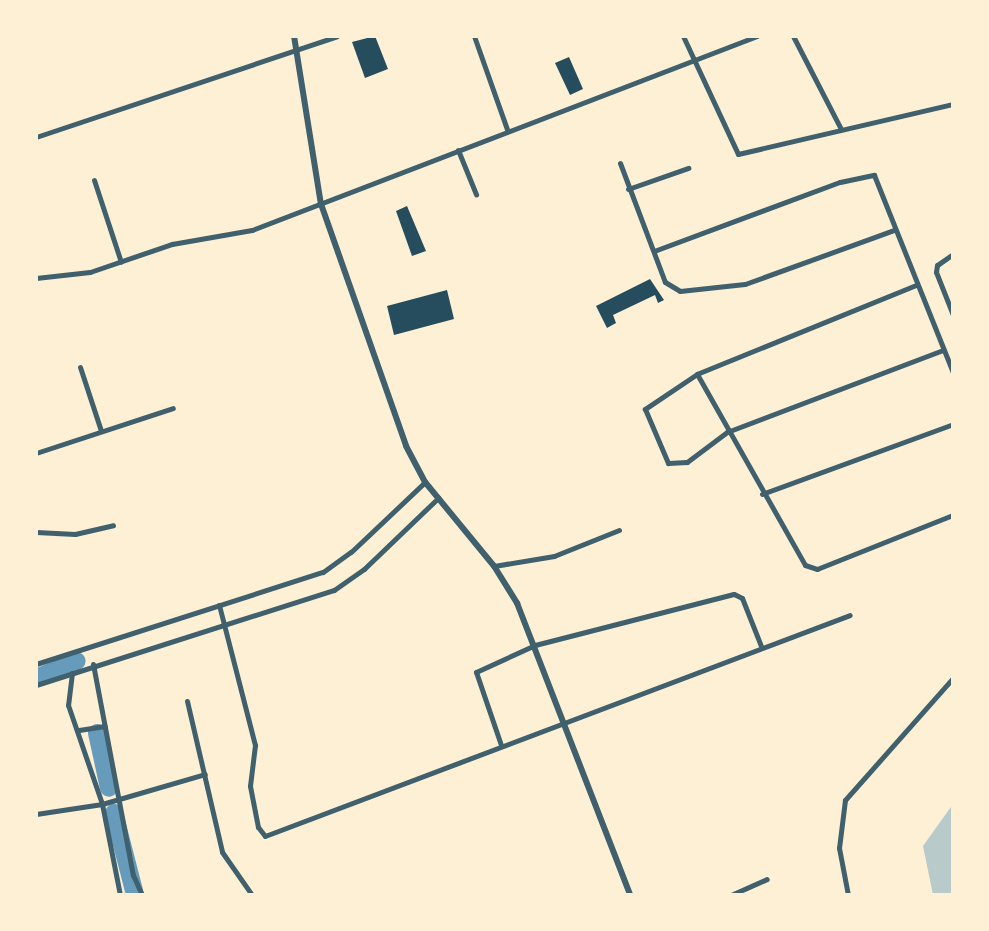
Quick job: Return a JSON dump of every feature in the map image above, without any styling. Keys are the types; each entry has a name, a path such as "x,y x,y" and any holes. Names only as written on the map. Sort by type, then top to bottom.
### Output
{"street":[{"path":"294,36 321,204 406,446 425,482 494,566 535,645 561,724 630,895"},
{"path":"36,137 337,36"},
{"path":"474,36 507,130"},
{"path":"683,36 738,154 953,104"},
{"path":"36,278 90,272 172,244 252,230 757,36"},
{"path":"793,36 841,129"},
{"path":"458,150 476,194"},
{"path":"620,163 628,189 672,288 716,289 745,284 894,230"},
{"path":"628,189 688,168"},
{"path":"654,251 840,182 874,175 953,373"},
{"path":"94,180 121,262"},
{"path":"953,254 937,265 936,272 953,315"},
{"path":"916,285 697,374 647,405 644,416 668,463 677,465 727,432 943,350"},
{"path":"80,367 101,431"},
{"path":"697,374 762,494 805,565 817,569 953,515"},
{"path":"36,453 173,408"},
{"path":"762,494 953,424"},
{"path":"36,664 323,572 425,482"},
{"path":"36,685 93,664 334,590 364,569 438,498"},
{"path":"36,532 75,534 113,525"},
{"path":"494,566 554,556 619,530"},
{"path":"501,745 476,672 535,645 734,594 742,598 761,646"},
{"path":"219,605 252,730 250,786 258,827 265,836 761,646 850,615"},
{"path":"93,664 122,798 133,875 142,895"},
{"path":"72,672 68,705 102,804 120,895"},
{"path":"848,895 839,848 845,800 953,678"},
{"path":"187,701 222,852 252,895"},
{"path":"79,730 105,726"},
{"path":"36,814 102,804 205,774"},
{"path":"731,895 767,879"}],"shaded area":[{"path":"953,804 953,895 933,895 923,846"}],"building":[{"path":"375,36 388,69 365,78 352,42"},
{"path":"569,57 583,89 570,95 555,63"},
{"path":"407,206 426,251 412,256 396,211"},
{"path":"650,279 664,300 658,303 655,295 613,315 616,323 607,328 596,306"},
{"path":"447,290 454,319 394,335 387,306"}],"waterway":[{"path":"36,678 77,661"},
{"path":"97,733 109,788"},
{"path":"114,813 135,895"}]}
